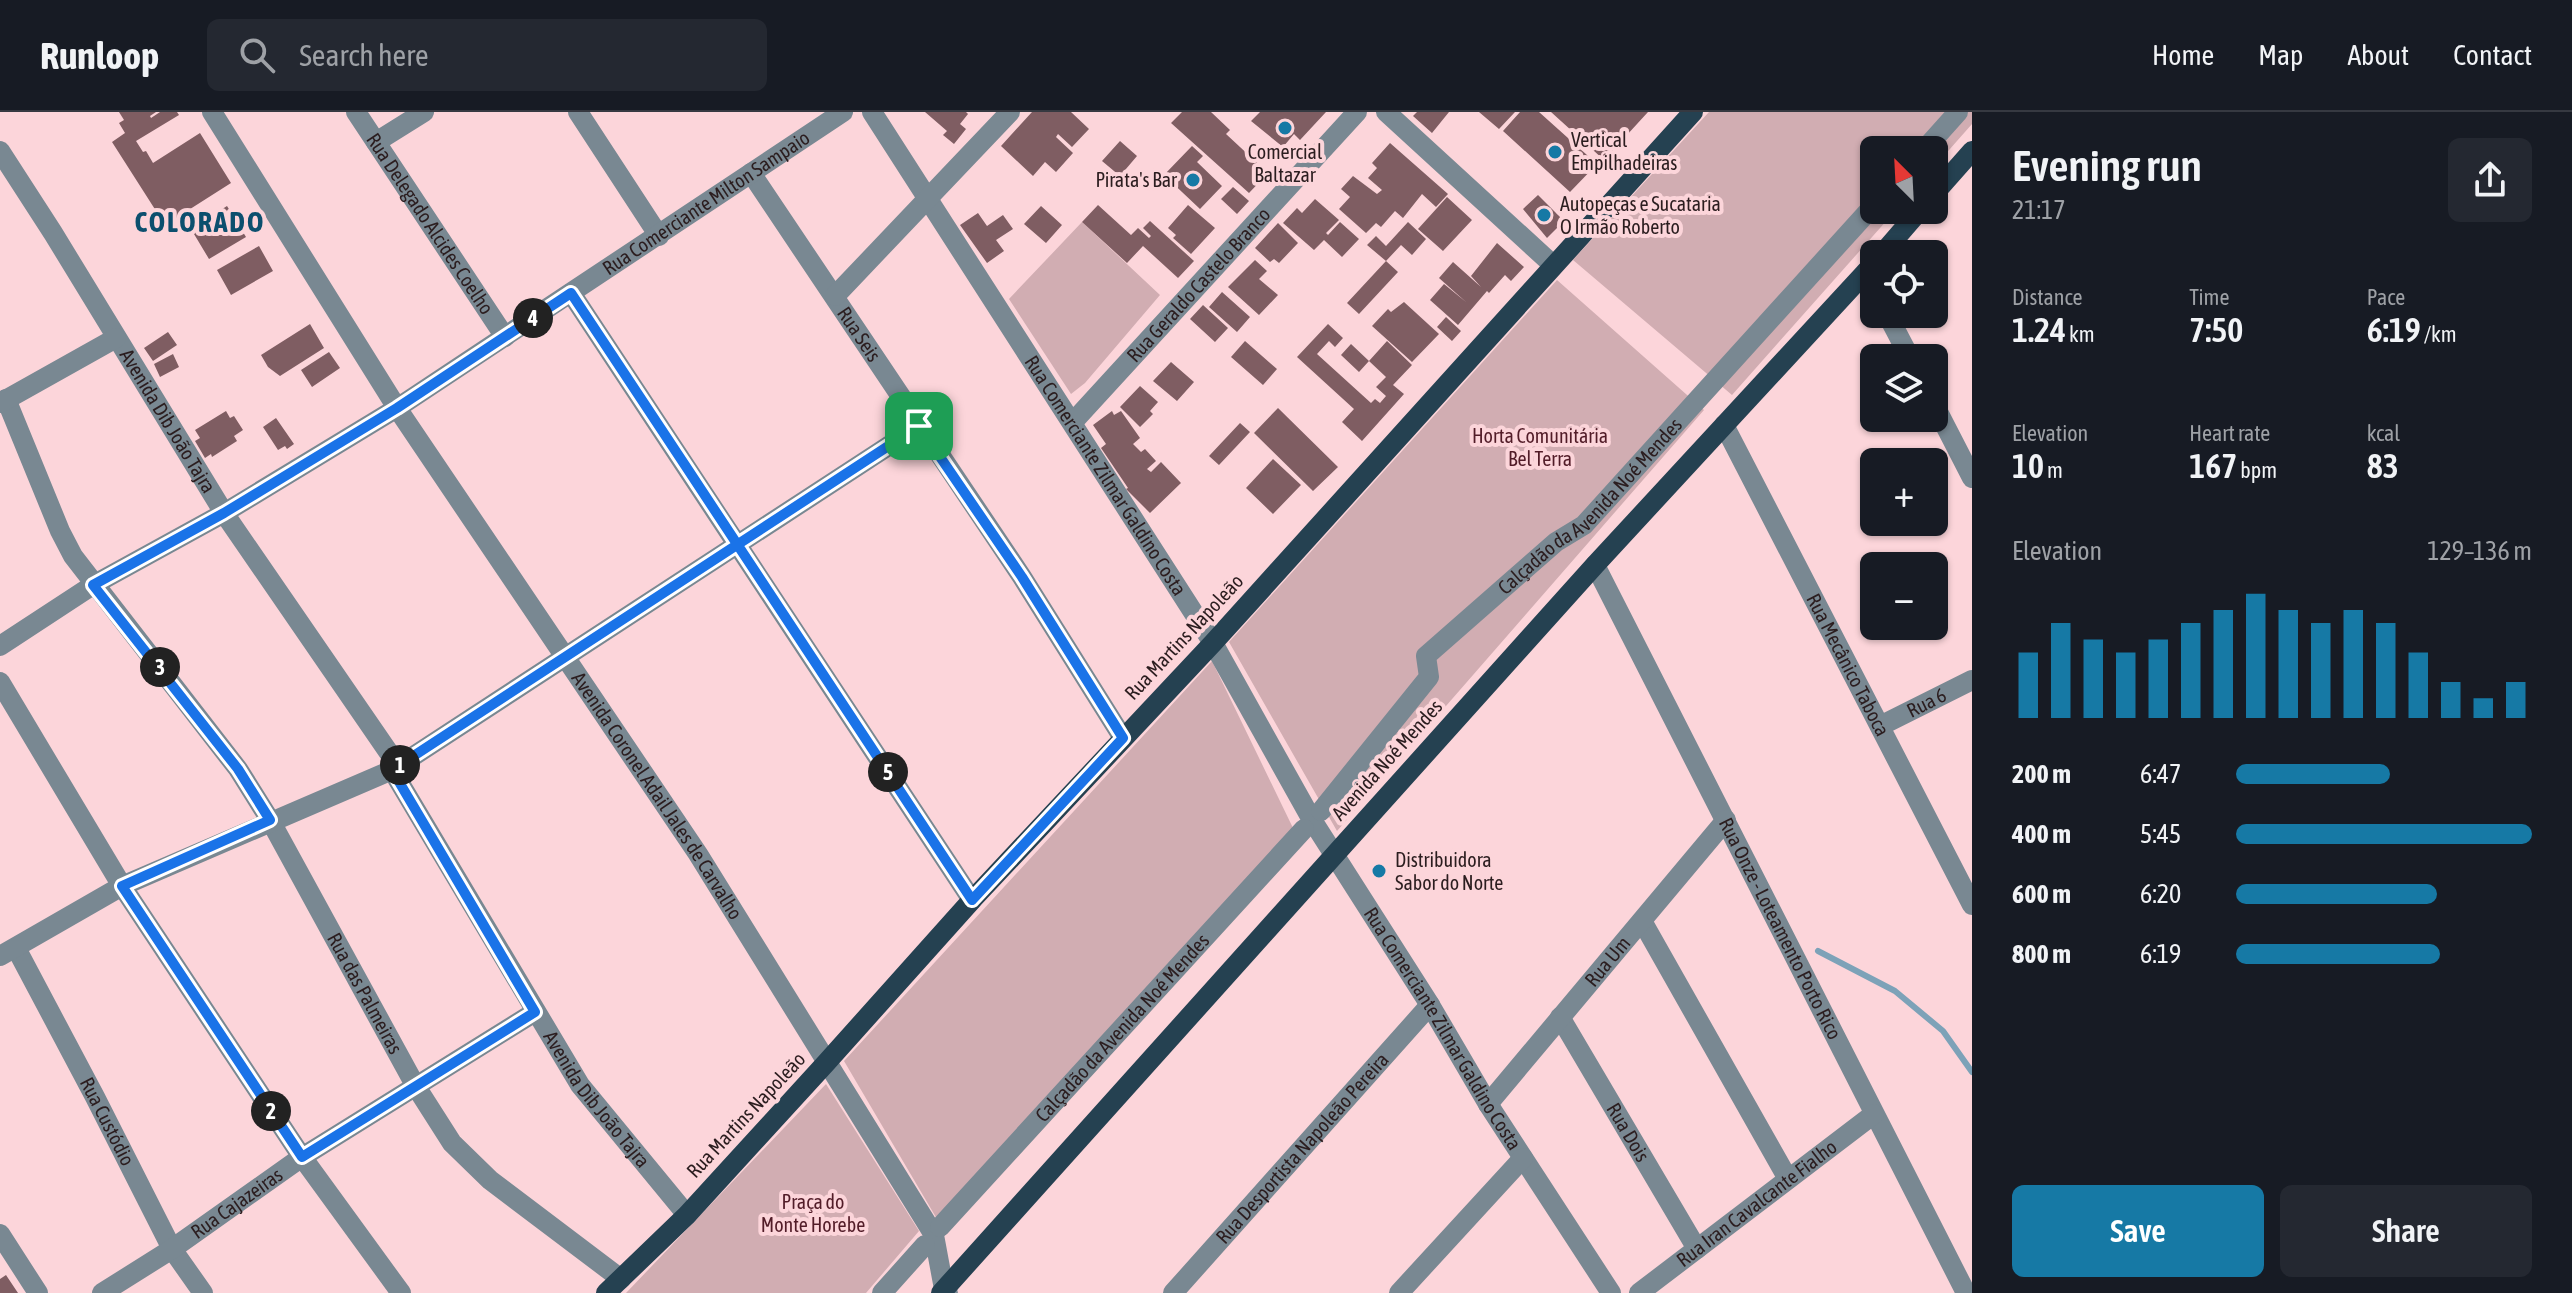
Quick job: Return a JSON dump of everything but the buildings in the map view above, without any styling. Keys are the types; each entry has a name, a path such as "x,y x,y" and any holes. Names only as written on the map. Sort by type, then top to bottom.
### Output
{"main road":[{"name":"Rua Martins Napoleão","path":"613,1286 687,1215 972,900 1213,643 1693,112"},
{"path":"1948,178 1972,151"},
{"path":"1894,240 1908,224"},
{"name":"Avenida Noé Mendes","path":"944,1292 1595,565 1724,425 1860,285"}],"street":[{"name":"Avenida Coronel Adail Jales de Carvalho","path":"212,112 397,408 698,854 934,1235 944,1292"},
{"name":"Rua Delegado Alcides Coelho","path":"356,112 505,337"},
{"path":"376,142 424,112"},
{"path":"578,112 659,236"},
{"name":"Rua Comerciante Milton Sampaio","path":"0,646 93,585 224,513 397,408 843,112"},
{"name":"Rua Comerciante Zilmar Galdino Costa","path":"872,112 1213,643 1312,820 1430,1005 1488,1104 1611,1293"},
{"path":"835,296 1010,112"},
{"name":"Rua Geraldo Castelo Branco","path":"1073,422 1357,112"},
{"path":"1386,112 1553,265"},
{"path":"1937,136 1958,112"},
{"name":"Avenida Dib João Tajra","path":"0,151 224,513 395,768 580,1085 687,1215"},
{"name":"Rua Seis","path":"751,173 1022,577 1123,738"},
{"name":"Calçadão da Avenida Noé Mendes","path":"1321,811 1429,677 1426,656 1556,542 1584,525 1860,220"},
{"path":"571,293 972,900"},
{"path":"116,338 3,401 60,531 93,585 238,769 270,820"},
{"name":"Rua Mecânico Taboca","path":"1724,425 1972,905"},
{"path":"8,952 122,886 395,768 919,426"},
{"path":"1948,431 1972,478"},
{"name":"Rua Onze - Loteamento Porto Rico","path":"1595,565 1966,1293"},
{"name":"Rua 6","path":"1880,726 1972,680"},
{"path":"0,682 122,886 302,1157 401,1293"},
{"name":"Rua das Palmeiras","path":"270,820 415,1085 452,1143 466,1159 613,1286"},
{"name":"Rua Um","path":"1488,1104 1726,820"},
{"name":"Calçadão da Avenida Noé Mendes","path":"940,1227 1304,829"},
{"path":"1642,921 1788,1179"},
{"name":"Rua Custódio","path":"8,952 95,1097 172,1249 203,1293"},
{"name":"Rua Desportista Napoleão Pereira","path":"1173,1293 1430,1005"},
{"name":"Rua Cajazeiras","path":"102,1293 172,1249 302,1157 535,1012"},
{"name":"Rua Dois","path":"1560,1017 1697,1249"},
{"name":"Rua Iran Cavalcante Fialho","path":"1639,1293 1874,1114"},
{"path":"1399,1293 1523,1158"},
{"path":"0,1234 7,1259 38,1293"},
{"path":"882,1293 925,1245"}],"green space":[{"path":"1709,112 1972,112 1972,124 1948,151 1948,136 1860,136 1860,224 1884,224 1869,240 1860,240 1860,251 1732,395 1573,260"},
{"path":"1082,222 1160,295 1085,383 1071,394 1009,299"},
{"name":"Horta Comunitária Bel Terra","path":"1557,280 1704,410 1337,831 1229,642"},
{"path":"1212,661 1293,828 937,1219 844,1061"},
{"name":"Praça do Monte Horebe","path":"826,1084 919,1231 866,1293 626,1293"}],"waterway":[{"path":"1818,951 1895,991 1943,1031 1972,1072"}],"place":[{"name":"Comercial Baltazar","path":"1285,128"},
{"name":"Vertical Empilhadeiras","path":"1555,152"},
{"name":"Pirata's Bar","path":"1193,180"},
{"name":"Autopeças e Sucataria O Irmão Roberto","path":"1544,215"},
{"name":"Distribuidora Sabor do Norte","path":"1379,871"}],"district":[{"name":"COLORADO","path":"200,222"}],"route":[{"path":"919,426 738,545 564,656 392,770 535,1012 302,1157 122,886 270,820 238,769 149,652 93,585 224,513 397,408 571,293 738,545 972,900 1123,738 1022,577 919,426"}]}
